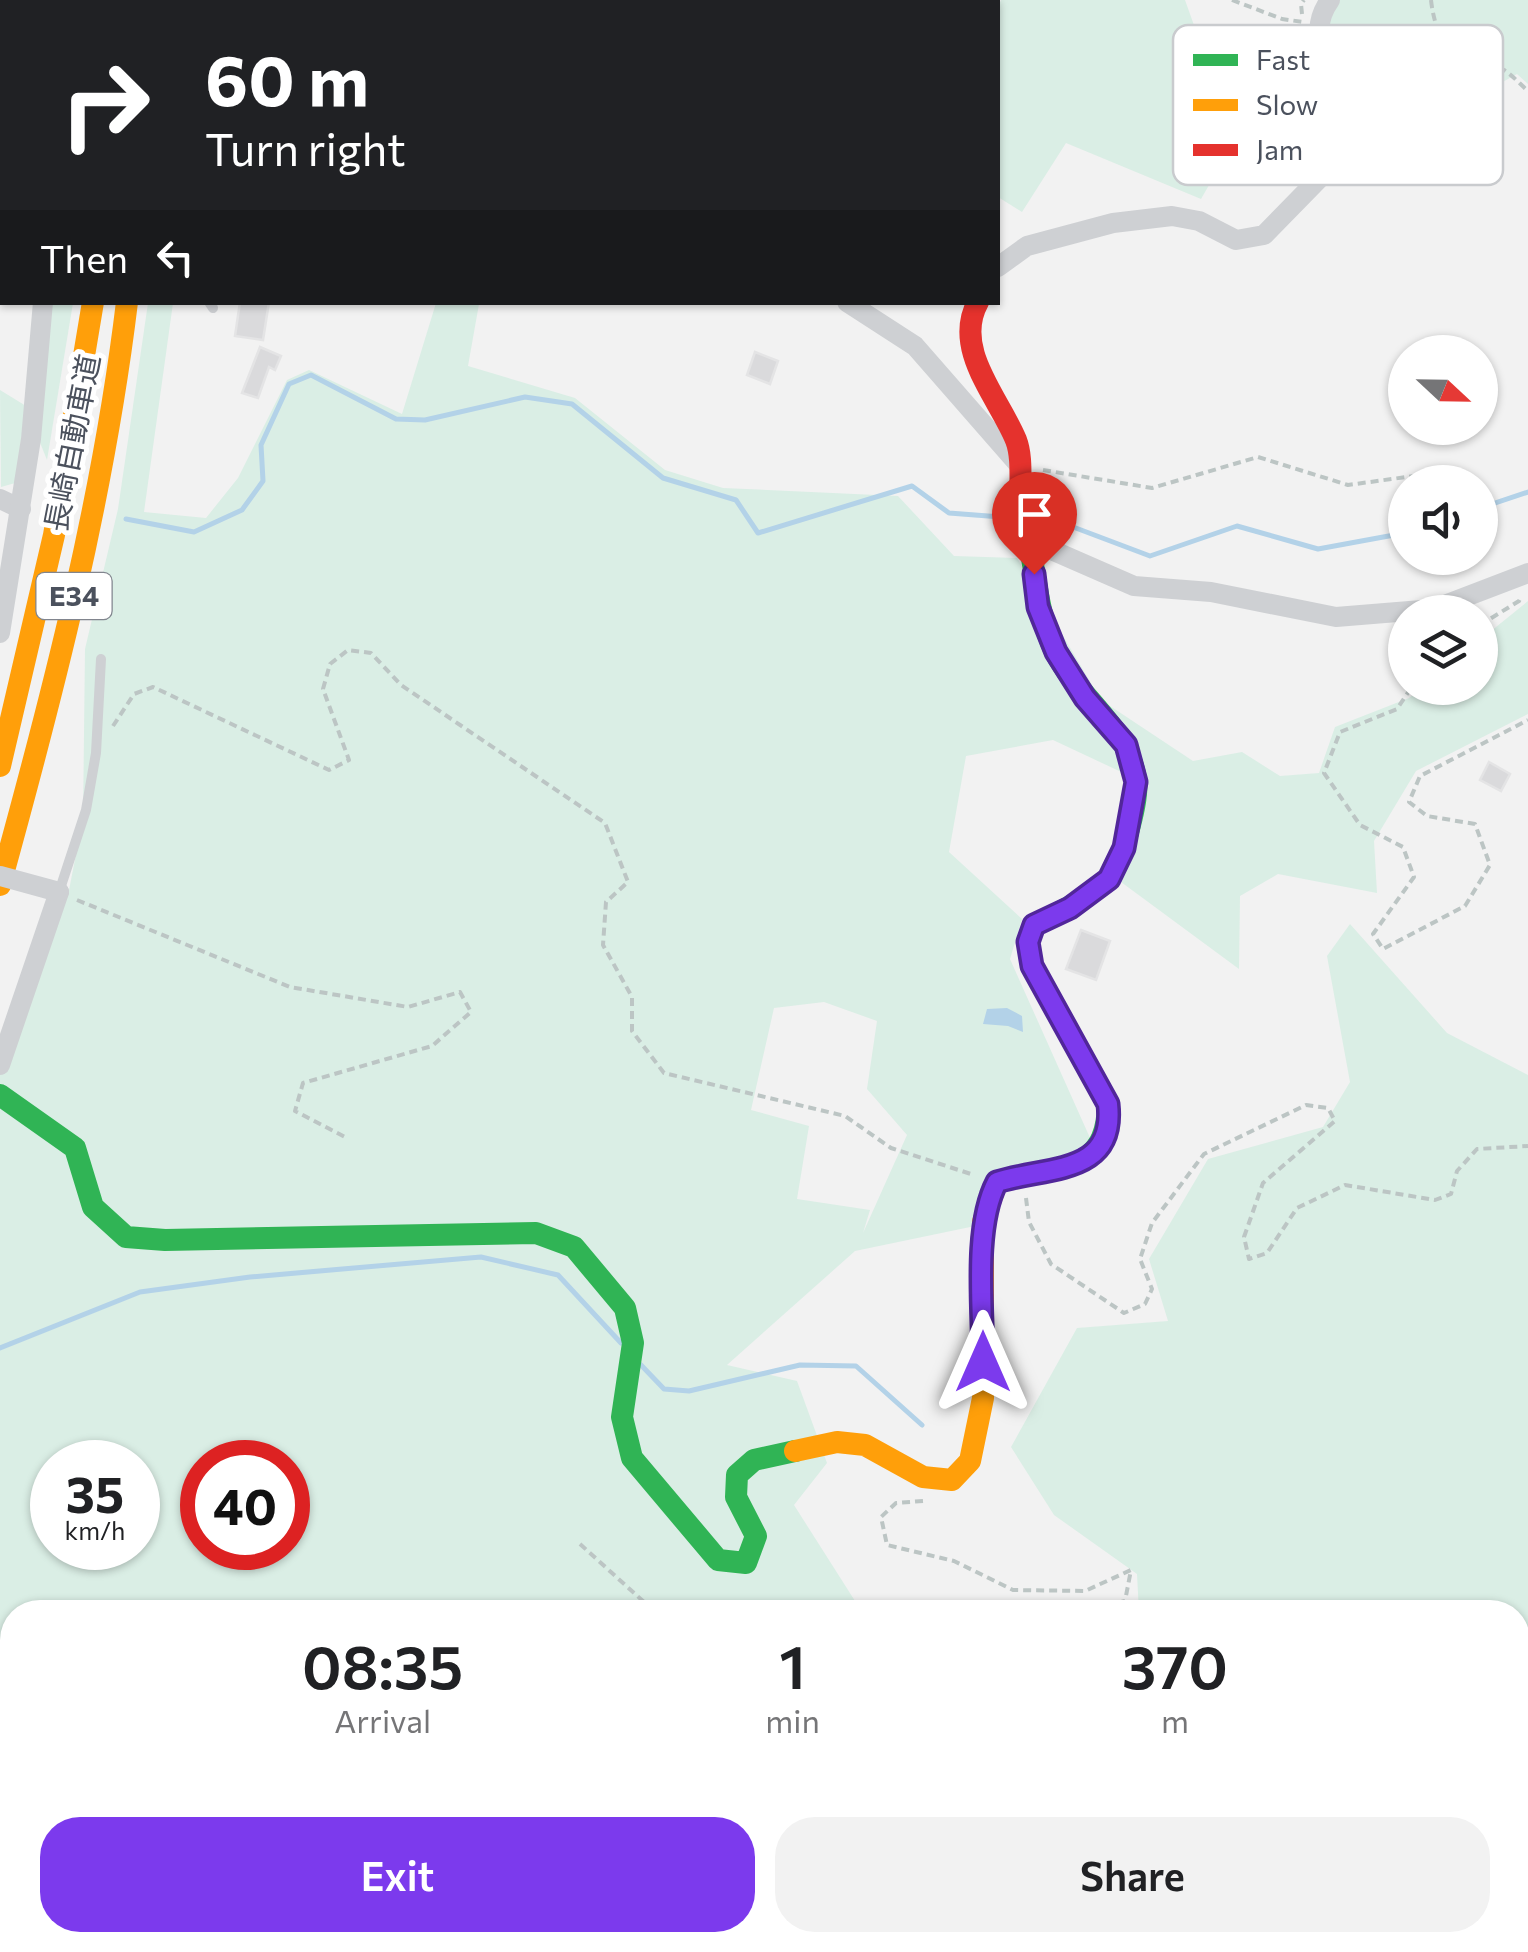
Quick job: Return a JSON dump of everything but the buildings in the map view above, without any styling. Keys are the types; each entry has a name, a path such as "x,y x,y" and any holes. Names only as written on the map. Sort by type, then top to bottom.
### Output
{"main road":[{"name":"長崎自動車道","path":"0,766 32,646 84,371 93,305"},
{"name":"長崎自動車道","path":"0,885 60,664 117,385 126,305"},
{"path":"0,1095 75,1148 93,1207 126,1237 164,1240 536,1233 574,1247 625,1308 633,1343 622,1418 632,1458 718,1560 746,1562 756,1536 736,1497 737,1475 754,1460 837,1442 866,1446 923,1477 952,1480 970,1462 983,1398 983,1222 997,1182 1082,1163 1104,1145 1110,1125 1108,1104 1032,966 1028,942 1034,925 1070,908 1109,879 1124,848 1136,782 1126,745 1085,698 1056,652 1038,607 1018,444 974,360 972,313 976,305"}],"street":[{"path":"1318,25 1330,0"},
{"path":"1000,265 1027,246 1112,223 1172,216 1200,221 1236,240 1264,235 1313,185"},
{"path":"0,632 31,439 43,305"},
{"path":"852,305 915,346 1019,466"},
{"path":"0,499 21,509"},
{"path":"1026,526 1134,586 1211,592 1336,617 1434,608 1526,581"},
{"path":"0,876 59,892 0,1065"}],"lane":[{"path":"59,892 86,810 96,752 101,658"}],"path":[{"path":"1232,0 1282,19 1302,22"},
{"path":"1431,0 1438,25"},
{"path":"1503,70 1528,91"},
{"path":"1019,466 1152,488 1258,457 1348,485 1388,480"},
{"path":"1498,614 1519,601 1526,581"},
{"path":"96,752 134,694 153,687 329,770 350,760 323,689 330,664 348,650 371,653 401,685 605,823 628,882 606,902 603,945 632,997 632,1032 664,1073 845,1116 891,1148 997,1182"},
{"path":"1400,705 1340,732 1324,773 1360,825 1403,847 1414,877 1373,934 1383,949 1465,906 1490,865 1475,824 1427,816 1410,802 1420,776 1528,720"},
{"path":"59,892 290,987 408,1007 460,992 471,1012 432,1046 303,1083 294,1111 347,1138"},
{"path":"1024,1174 1029,1222 1050,1264 1124,1312 1145,1304 1152,1289 1140,1258 1152,1223 1204,1154 1306,1105 1328,1108 1335,1121 1263,1182 1244,1237 1249,1259 1268,1254 1297,1208 1345,1185 1435,1200 1451,1194 1457,1171 1477,1150 1528,1146"},
{"path":"925,1501 896,1502 881,1517 887,1545 954,1561 1014,1590 1085,1590 1131,1570 1125,1600"},
{"path":"580,1544 642,1600"}],"green space":[{"path":"1185,0 1194,25 1173,25 1173,185 1209,185 1201,199 1066,143 1022,212 1000,198 1000,2"},
{"path":"1327,0 1528,0 1528,84 1517,74 1503,82 1503,25 1324,25"},
{"path":"51,305 73,305 47,460 39,440"},
{"path":"148,305 173,305 144,512 206,518 238,478 287,380 309,370 402,414 435,305 479,305 468,366 575,398 665,470 723,488 898,496 954,556 1017,558 1101,700 1193,761 1242,752 1280,776 1319,773 1335,727 1391,705 1498,705 1498,625 1528,601 1528,714 1416,771 1374,841 1377,893 1278,874 1240,896 1239,969 1121,882 1149,785 1053,740 966,756 949,852 1022,919 1010,959 1099,1158 997,1171 975,1226 855,1251 727,1365 797,1381 827,1463 794,1505 854,1600 0,1600 0,1039 68,895 83,819 85,649 118,509","holes":["824,1002 877,1021 867,1089 907,1135 863,1233 870,1210 797,1199 809,1126 751,1110 774,1008"]},
{"path":"0,390 26,406 15,483 1,487"},
{"path":"1350,924 1447,1033 1528,1075 1528,1600 1138,1600 1137,1574 1054,1515 1011,1447 1077,1328 1168,1321 1149,1259 1208,1159 1323,1127 1350,1082 1327,956"}],"water":[{"path":"1007,1008 1022,1016 1023,1032 983,1024 987,1009"}],"waterway":[{"path":"126,519 194,532 242,510 263,481 261,445 289,384 311,375 396,419 425,420 525,397 572,404 663,478 736,500 758,533 912,486 949,513 1014,518"},
{"path":"1498,502 1528,492"},
{"path":"1035,517 1044,516 1150,556 1237,526 1318,549 1388,536"},
{"path":"0,1348 140,1292 250,1277 481,1257 558,1275 621,1343"},
{"path":"641,1365 664,1389 689,1391 800,1365 856,1366 922,1425"}],"traffic: fast":[{"path":"1022,511 1043,618 1055,652 1124,744 1136,780 1128,833 1112,874 1081,900 1034,925 1028,943 1032,966 1108,1104 1106,1124 1094,1150 1084,1158 1058,1169 1024,1176"},
{"path":"0,1095 75,1148 93,1207 126,1237 165,1240 536,1233 574,1247 625,1308 633,1343 622,1417 632,1458 718,1560 746,1563 756,1536 736,1497 737,1475 754,1460 795,1451"}],"traffic: slow":[{"path":"0,766 54,535 92,305"},
{"path":"0,885 57,669 90,523 127,305"},
{"path":"795,1451 837,1442 865,1445 923,1477 952,1480 970,1461 983,1398 983,1222 997,1182 1024,1176"}],"traffic: jam":[{"path":"977,305 971,320 974,355 1016,440 1022,511"}],"route":[{"path":"983,1362 983,1222 997,1182 1082,1163 1104,1145 1110,1125 1108,1104 1032,966 1028,942 1034,925 1070,908 1109,879 1124,848 1136,782 1126,745 1085,698 1056,652 1038,607 1034,574"}]}
